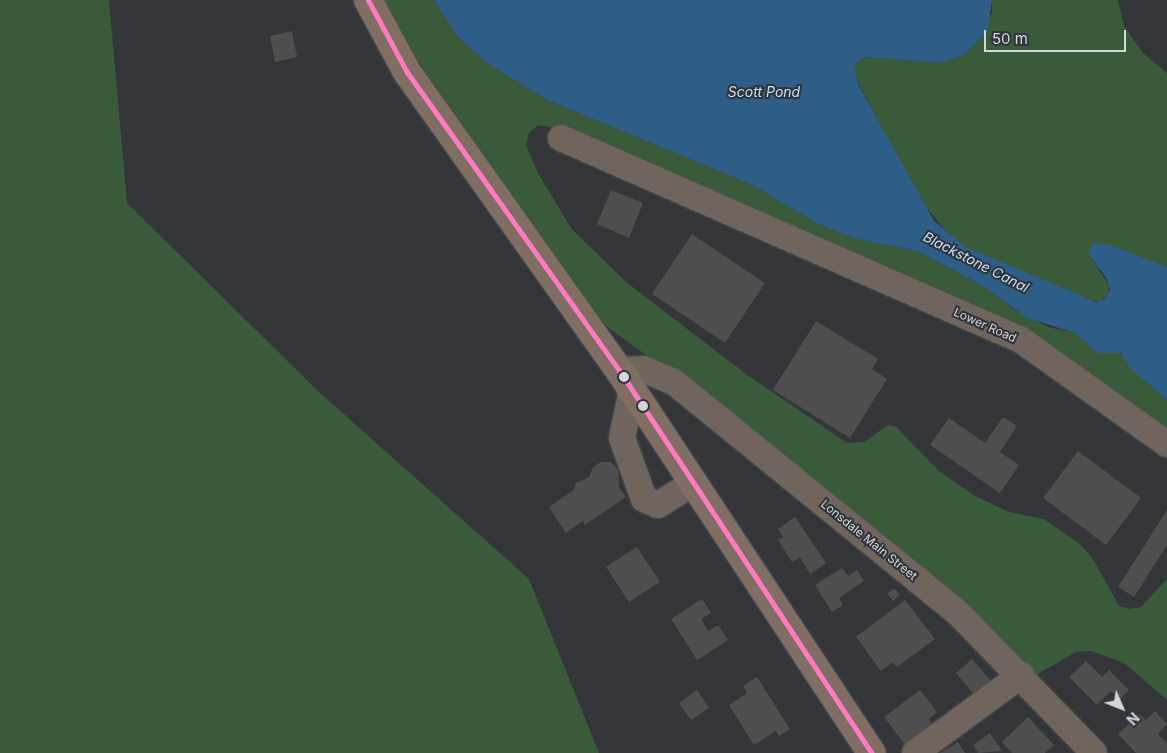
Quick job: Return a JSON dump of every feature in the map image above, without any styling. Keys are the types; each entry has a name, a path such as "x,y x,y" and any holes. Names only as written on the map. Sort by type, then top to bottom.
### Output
{"main road":[{"path":"368,0 407,72 625,380 872,753"}],"street":[{"name":"Lower Road","path":"561,138 1020,340 1167,444"},
{"name":"Lonsdale Main Street","path":"625,380 643,369 674,382 958,613 1021,675 1094,753"},
{"path":"625,380 622,438 644,499 658,505 692,483"},
{"path":"915,753 1021,675"}],"green space":[{"path":"0,0 109,0 127,203 319,392 529,579 599,753 0,753"},
{"path":"383,0 434,0 457,36 487,63 545,99 750,184 818,224 856,239 917,251 981,285 1015,310 1048,327 1075,333 1097,353 1116,351 1124,356 1132,369 1167,400 1167,430 1108,388 570,131 538,125 529,133 526,145 538,173 571,228 626,282 746,374 847,443 864,442 888,425 895,426 938,470 973,495 1009,512 1044,519 1080,544 1093,559 1119,606 1130,609 1141,607 1167,579 1167,700 1124,663 1091,651 1076,652 1034,676 661,366 610,329 594,314 416,59"},
{"path":"992,0 1118,0 1124,26 1143,53 1167,73 1167,267 1148,261 1091,258 1109,285 1108,296 1100,302 1080,297 966,247 950,236 921,201 854,75 854,65 864,57 942,63 964,55 992,13"}],"water":[{"name":"Scott Pond","path":"434,0 992,0 988,30 964,55 942,63 864,57 854,65 858,84 934,221 966,247 1096,302 1104,300 1110,290 1107,279 1091,258 1089,251 1094,243 1110,245 1167,267 1167,400 1131,369 1121,353 1097,353 1075,333 1027,318 981,285 917,251 856,239 818,224 750,184 545,99 487,63 457,36"}],"building":[{"path":"292,31 297,57 275,62 270,36"},
{"path":"611,190 643,203 629,238 597,224"},
{"path":"692,234 765,283 725,343 652,294"},
{"path":"816,321 878,359 872,369 887,379 850,438 773,390"},
{"path":"1003,417 1017,426 1000,452 1019,465 1000,493 930,445 949,418 985,443"},
{"path":"1078,451 1141,498 1106,545 1043,498"},
{"path":"601,462 611,462 618,469 619,487 626,497 585,525 583,521 566,533 549,507 574,490 576,483 589,477 593,467"},
{"path":"1167,510 1167,545 1134,597 1118,587"},
{"path":"795,517 826,563 810,574 800,557 792,562 778,540 783,537 778,529"},
{"path":"637,547 660,582 629,602 606,567"},
{"path":"842,568 848,576 857,570 864,581 839,598 843,605 832,612 815,585"},
{"path":"894,588 900,595 893,601 887,594"},
{"path":"702,599 711,613 701,619 708,631 718,625 728,640 697,660 671,619"},
{"path":"905,600 935,639 897,667 893,662 881,671 856,637"},
{"path":"972,659 991,681 974,695 956,673"},
{"path":"1086,661 1102,677 1109,670 1129,690 1120,699 1111,691 1097,705 1069,677"},
{"path":"757,677 790,729 779,736 776,731 754,745 729,705 747,693 743,686"},
{"path":"697,690 709,708 691,720 679,703"},
{"path":"920,690 937,712 929,719 932,724 905,745 884,717"},
{"path":"1155,711 1167,724 1158,734 1167,743 1167,753 1136,753 1118,734 1140,714 1146,720"},
{"path":"1028,717 1054,745 1045,753 1012,753 1002,742"},
{"path":"990,733 1002,751 978,753 973,745"},
{"path":"958,742 965,753 940,753"}],"transit line":[{"path":"368,0 407,72 619,370 872,753"}],"water label":[{"name":"Blackstone Canal","path":"976,262"}]}
